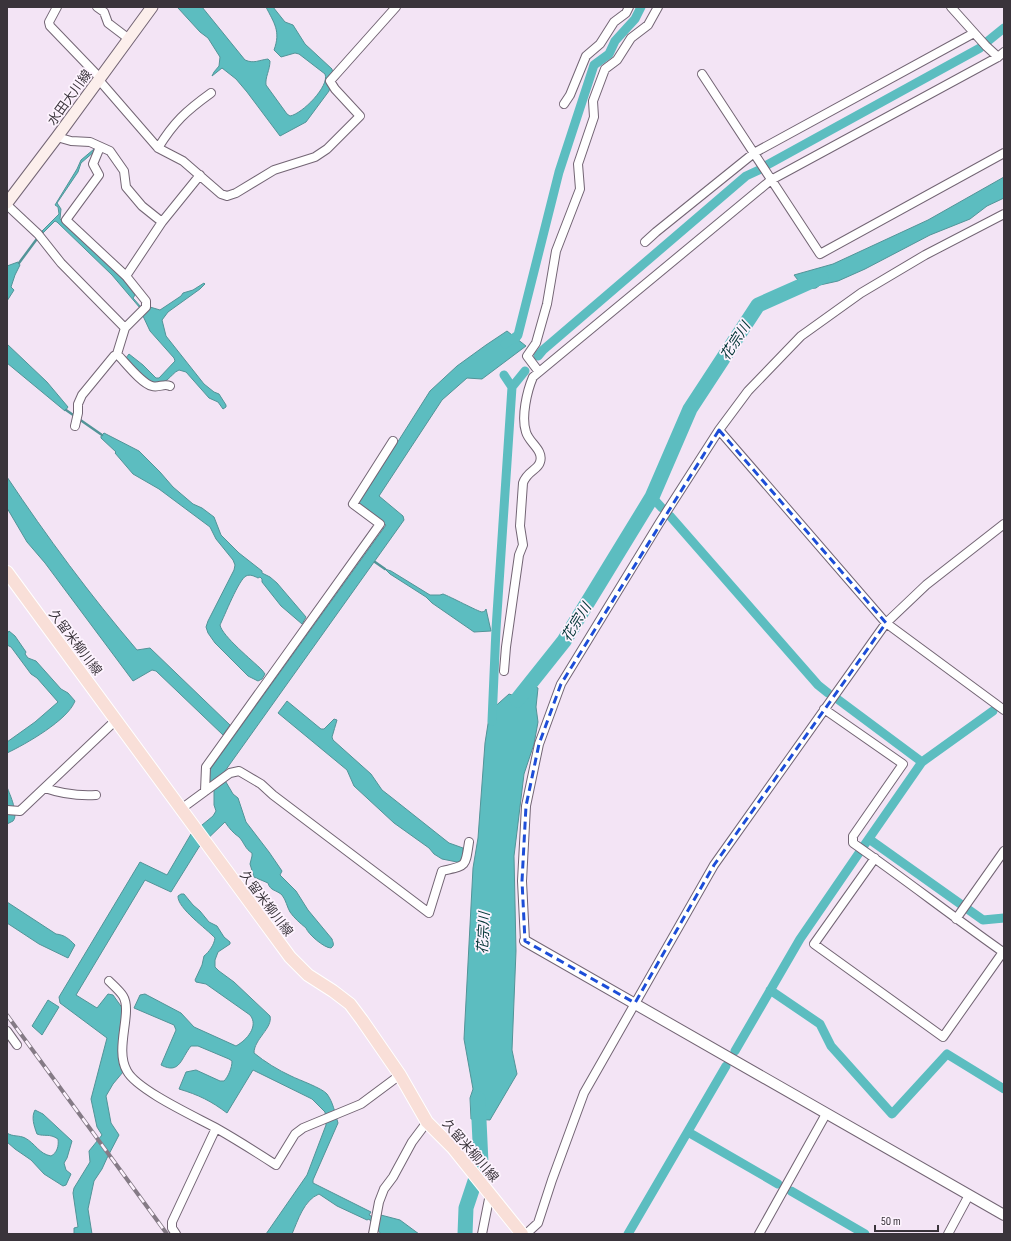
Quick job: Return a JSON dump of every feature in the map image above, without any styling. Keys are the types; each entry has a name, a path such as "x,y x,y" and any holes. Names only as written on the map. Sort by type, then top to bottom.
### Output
{"main road":[{"name":"水田大川線","path":"7,204 152,7"},
{"name":"久留米柳川線","path":"8,575 290,957 308,975 350,1004 400,1075 427,1122 453,1148 522,1234"}],"street":[{"path":"57,7 49,22 50,26 99,79 158,148 183,161 221,194 227,196 236,193 274,170 315,157 327,149 360,116 334,88 330,81 396,7"},
{"path":"97,7 104,12 108,23 128,39"},
{"path":"564,104 570,95 586,56 600,44 614,22 626,13 629,7"},
{"path":"539,372 527,356 536,343 547,304 556,251 580,189 578,164 594,117 593,101 605,69 618,60 631,38 648,25 658,7"},
{"path":"504,670 518,563 523,545 520,526 523,483 525,476 538,466 541,461 540,452 526,432 526,401 529,386 533,377 771,180 1001,54 974,33 951,7"},
{"path":"645,242 754,153 974,33"},
{"path":"702,74 820,254 1004,153"},
{"path":"158,148 171,128 184,114 211,94"},
{"path":"57,138 90,142 110,151 124,171 126,187 142,206 162,222"},
{"path":"75,426 78,414 78,404 82,395 117,354 124,328 146,307 146,301 126,276 66,220 99,175 93,164 100,147"},
{"path":"126,276 162,222 200,175"},
{"path":"7,204 38,234 61,263 124,328"},
{"path":"1004,214 925,255 861,293 801,336 748,391 719,430 660,522 561,684 539,744 526,806 522,881 524,941 1004,1215"},
{"path":"117,354 145,383 154,387 166,384 170,386"},
{"path":"719,430 886,623 1004,710"},
{"path":"205,791 206,767 380,524 353,504 393,442"},
{"path":"526,1234 538,1223 556,1167 584,1093 714,865 886,623 926,585 1004,524"},
{"path":"824,709 903,764 852,836 853,842 875,858 956,919 1002,952 942,1037 814,944 875,858"},
{"path":"7,810 20,811 116,720"},
{"path":"181,809 230,773 239,771 261,784 273,795 428,913 442,871 462,866 466,862 469,842"},
{"path":"45,788 60,793 81,796 96,795"},
{"path":"956,919 1004,851"},
{"path":"109,981 124,997 127,1008 122,1058 127,1071 137,1082 168,1102 216,1128 276,1165 296,1134 303,1128 361,1104 400,1075"},
{"path":"7,1030 16,1045"},
{"path":"759,1234 826,1114"},
{"path":"373,1234 378,1202 384,1189 393,1177 412,1142 427,1122"},
{"path":"176,1234 172,1228 172,1222 216,1128"},
{"path":"482,1234 487,1190"},
{"path":"948,1234 970,1196"}],"highlighted area":[{"path":"719,430 886,623 714,865 635,1003 525,941 522,881 526,806 539,744 561,684"}],"water":[{"path":"178,7 202,7 245,60 254,62 268,59 270,64 266,85 290,116 301,110 314,99 323,85 325,74 299,54 295,53 281,57 274,50 277,32 266,7 273,7 285,22 293,25 305,44 332,69 333,74 329,91 306,122 280,136 236,79 222,68 212,76 219,66 220,57 208,38 200,32"},
{"path":"94,149 95,151 81,163 78,172 57,203 61,209 60,219 120,276 135,295 133,298 141,307 140,308 112,275 57,222 55,221 43,233 41,232 59,214 58,207 55,205 81,160"},
{"path":"1004,177 1004,198 987,206 970,219 930,235 865,269 838,281 820,285 816,288 805,289 794,275 833,264 928,220"},
{"path":"18,262 20,265 11,287 14,290 7,301 7,266"},
{"path":"204,283 205,284 200,289 168,312 162,320 166,336 204,384 219,394 226,405 223,409 218,402 209,398 186,372 179,370 167,380 161,383 155,383 149,381 139,373 126,358 129,354 156,378 159,378 175,361 150,331 143,316 150,307 160,310 181,296 183,293 193,290"},
{"path":"507,331 526,346 482,379 467,378 442,400 379,496 403,516 404,520 225,771 223,777 233,794 238,798 246,822 282,871 280,875 296,891 308,910 332,939 333,946 331,948 324,946 310,934 289,910 282,895 272,889 268,883 254,877 250,864 252,853 225,822 199,847 171,892 145,880 76,995 97,1008 108,994 113,995 123,1009 119,1056 123,1072 113,1084 106,1096 111,1123 119,1135 102,1169 94,1181 88,1209 92,1234 74,1234 74,1228 78,1227 73,1193 74,1188 90,1162 89,1151 102,1135 97,1127 91,1099 107,1038 60,1003 59,997 140,862 167,875 191,834 213,816 216,811 214,805 214,791 210,784 209,771 386,525 359,503 430,391 457,366"},
{"path":"7,344 47,382 68,407 65,411 7,363"},
{"path":"104,433 139,451 173,487 193,504 202,508 214,517 221,535 239,553 262,571 262,573 277,583 306,617 302,624 281,606 262,582 260,577 258,578 249,575 243,579 220,625 222,630 232,642 262,670 265,674 262,679 258,681 248,676 215,643 206,627 234,570 235,565 233,560 216,539 210,527 159,489 133,474 115,453 116,452 101,438"},
{"path":"7,477 69,565 137,650 150,648 230,725 223,735 156,671 152,670 133,681 45,563 27,542 7,508"},
{"path":"385,569 391,571 430,595 443,594 480,611 483,612 486,609 491,631 474,632"},
{"path":"9,631 15,636 26,652 25,654 28,658 36,661 61,689 68,693 75,701 64,716 46,731 7,753 7,742 35,722 58,702 37,678 31,674 11,647 7,645 7,634"},
{"path":"526,683 538,688 536,707 538,722 534,744 524,774 514,856 516,951 512,1050 517,1074 490,1120 471,1119 470,1098 473,1089 464,1039 473,868 478,838 485,743 490,711 509,694 515,696"},
{"path":"287,701 321,729 324,729 334,719 337,720 332,737 333,740 371,774 382,790 449,843 463,848 463,855 460,861 457,862 442,859 394,823 354,786 347,770 278,713"},
{"path":"7,787 15,809 15,818 7,824"},
{"path":"184,894 209,922 217,926 224,937 230,942 230,944 218,952 215,960 215,967 234,982 270,1016 269,1025 257,1043 254,1053 281,1071 320,1089 327,1094 331,1100 338,1123 313,1183 371,1212 369,1215 375,1218 377,1214 400,1220 419,1234 381,1234 369,1219 367,1220 337,1206 319,1194 305,1206 292,1234 266,1234 307,1175 326,1125 325,1112 312,1099 253,1070 227,1113 204,1099 179,1089 186,1072 196,1070 220,1081 224,1081 230,1072 232,1061 198,1046 191,1046 176,1067 167,1068 161,1065 176,1030 174,1025 134,1008 140,995 145,994 181,1013 194,1027 236,1046 248,1036 253,1024 250,1015 206,984 196,982 195,980 202,965 204,956 211,948 215,938 182,906 178,896"},
{"path":"7,902 56,934 64,936 71,941 75,945 68,958 39,944 7,923"},
{"path":"48,1000 59,1007 42,1035 32,1026"},
{"path":"35,1110 43,1114 72,1141 64,1163 66,1170 71,1174 66,1185 63,1186 44,1174 31,1160 7,1142 7,1133 25,1138 47,1155 51,1156 55,1153 58,1147 58,1139 52,1136 37,1134 33,1119"}],"waterway":[{"path":"515,339 518,335 559,172 594,65 609,54 615,41 635,19 641,7"},
{"path":"988,41 1004,28"},
{"path":"767,165 980,48"},
{"path":"538,356 543,350 746,176 759,170"},
{"path":"19,263 42,232"},
{"name":"花宗川","path":"517,700 564,641 652,497 690,409 758,305 821,277"},
{"path":"505,344 518,335"},
{"path":"512,387 525,371"},
{"path":"492,721 496,629 512,387 504,375"},
{"path":"66,410 102,435"},
{"path":"652,497 662,508"},
{"path":"670,516 818,685 828,693"},
{"path":"375,562 385,569"},
{"path":"836,698 922,762 863,847"},
{"path":"922,762 993,711"},
{"path":"869,839 983,920 1004,918"},
{"path":"735,1051 800,939 859,853"},
{"path":"770,990 820,1024 831,1046 892,1114 947,1054 1004,1089"},
{"path":"628,1234 726,1066"},
{"name":"花宗川","path":"465,1234 466,1208 481,1163 478,1099"},
{"path":"688,1132 778,1184"},
{"path":"791,1191 865,1234"}],"railway":[{"path":"7,1015 167,1234"}]}
